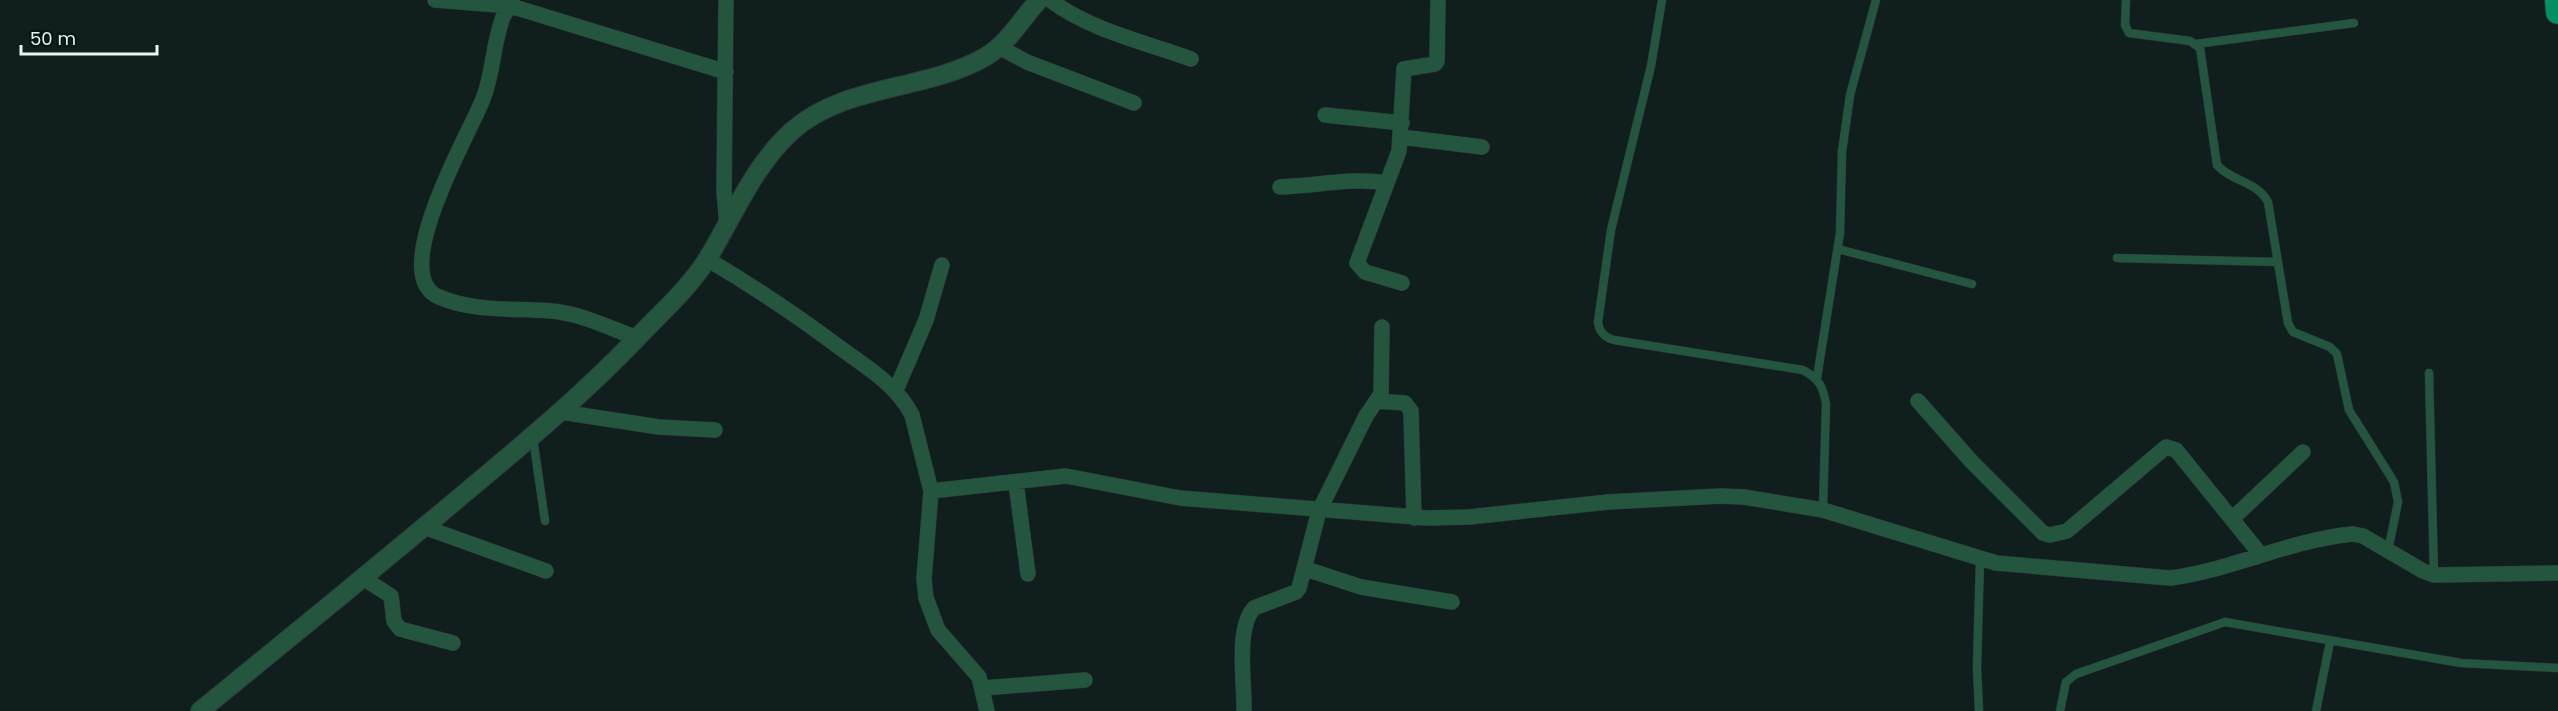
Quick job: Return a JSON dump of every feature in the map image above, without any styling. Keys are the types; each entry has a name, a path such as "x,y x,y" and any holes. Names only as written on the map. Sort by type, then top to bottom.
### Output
{"main road":[{"path":"2557,0 2558,12"}],"street":[{"path":"435,0 511,3 726,72"},
{"path":"726,0 724,191 727,225"},
{"path":"200,711 533,436 637,339 707,259 743,195 777,146 812,116 839,104 964,67 987,56 999,47 1039,0"},
{"path":"1050,0 1063,10 1096,26 1191,58"},
{"path":"1402,283 1365,272 1357,263 1386,183 1401,130 1404,69 1435,64 1437,61 1438,0"},
{"path":"511,3 501,22 482,102 442,186 424,249 421,274 423,283 436,296 459,304 563,313 637,339"},
{"path":"999,47 1027,62 1134,104"},
{"path":"1325,115 1482,147"},
{"path":"1280,187 1332,185 1365,179 1386,183"},
{"path":"707,259 791,312 896,390 912,416 931,491 924,579 926,598 938,630 972,668 983,688 987,711"},
{"path":"896,390 926,320 942,265"},
{"path":"1244,711 1244,639 1251,612 1296,592 1306,569 1319,511 1366,416 1381,394 1382,327"},
{"path":"1376,401 1405,403 1411,411 1414,518"},
{"path":"1918,401 1971,461 2043,533 2050,535 2067,531 2166,447 2176,450 2260,555"},
{"path":"561,412 659,427 715,430"},
{"path":"2232,519 2303,452"},
{"path":"931,491 1066,476 1164,496 1414,518 1469,517 1608,502 1721,496 1791,503 1823,510 1980,560 2034,568 2170,578 2191,575 2260,555 2352,534 2363,536 2422,571 2434,574 2558,573"},
{"path":"1016,483 1028,574"},
{"path":"424,527 546,571"},
{"path":"1306,569 1361,587 1452,602"},
{"path":"363,578 387,591 391,596 394,621 399,629 453,643"},
{"path":"983,688 1085,680"}],"lane":[{"path":"1662,0 1652,66 1611,230 1598,322 1599,330 1606,337 1614,340 1803,370 1817,378 1823,389 1826,404 1823,510"},
{"path":"1817,378 1838,249 1842,152 1850,95 1876,0"},
{"path":"2126,0 2125,25 2129,33 2196,44 2354,23"},
{"path":"2196,44 2201,56 2214,159 2222,172 2263,192 2268,202 2288,323 2293,332 2330,347 2337,354 2349,410 2394,482 2398,502 2388,550"},
{"path":"1838,249 1972,284"},
{"path":"2117,258 2278,262"},
{"path":"2429,373 2434,574"},
{"path":"533,436 545,521"},
{"path":"1979,711 1977,667 1980,560"},
{"path":"2060,711 2066,682 2076,674 2219,623 2231,622 2330,642 2461,663 2558,668"},
{"path":"2316,711 2330,642"}]}
